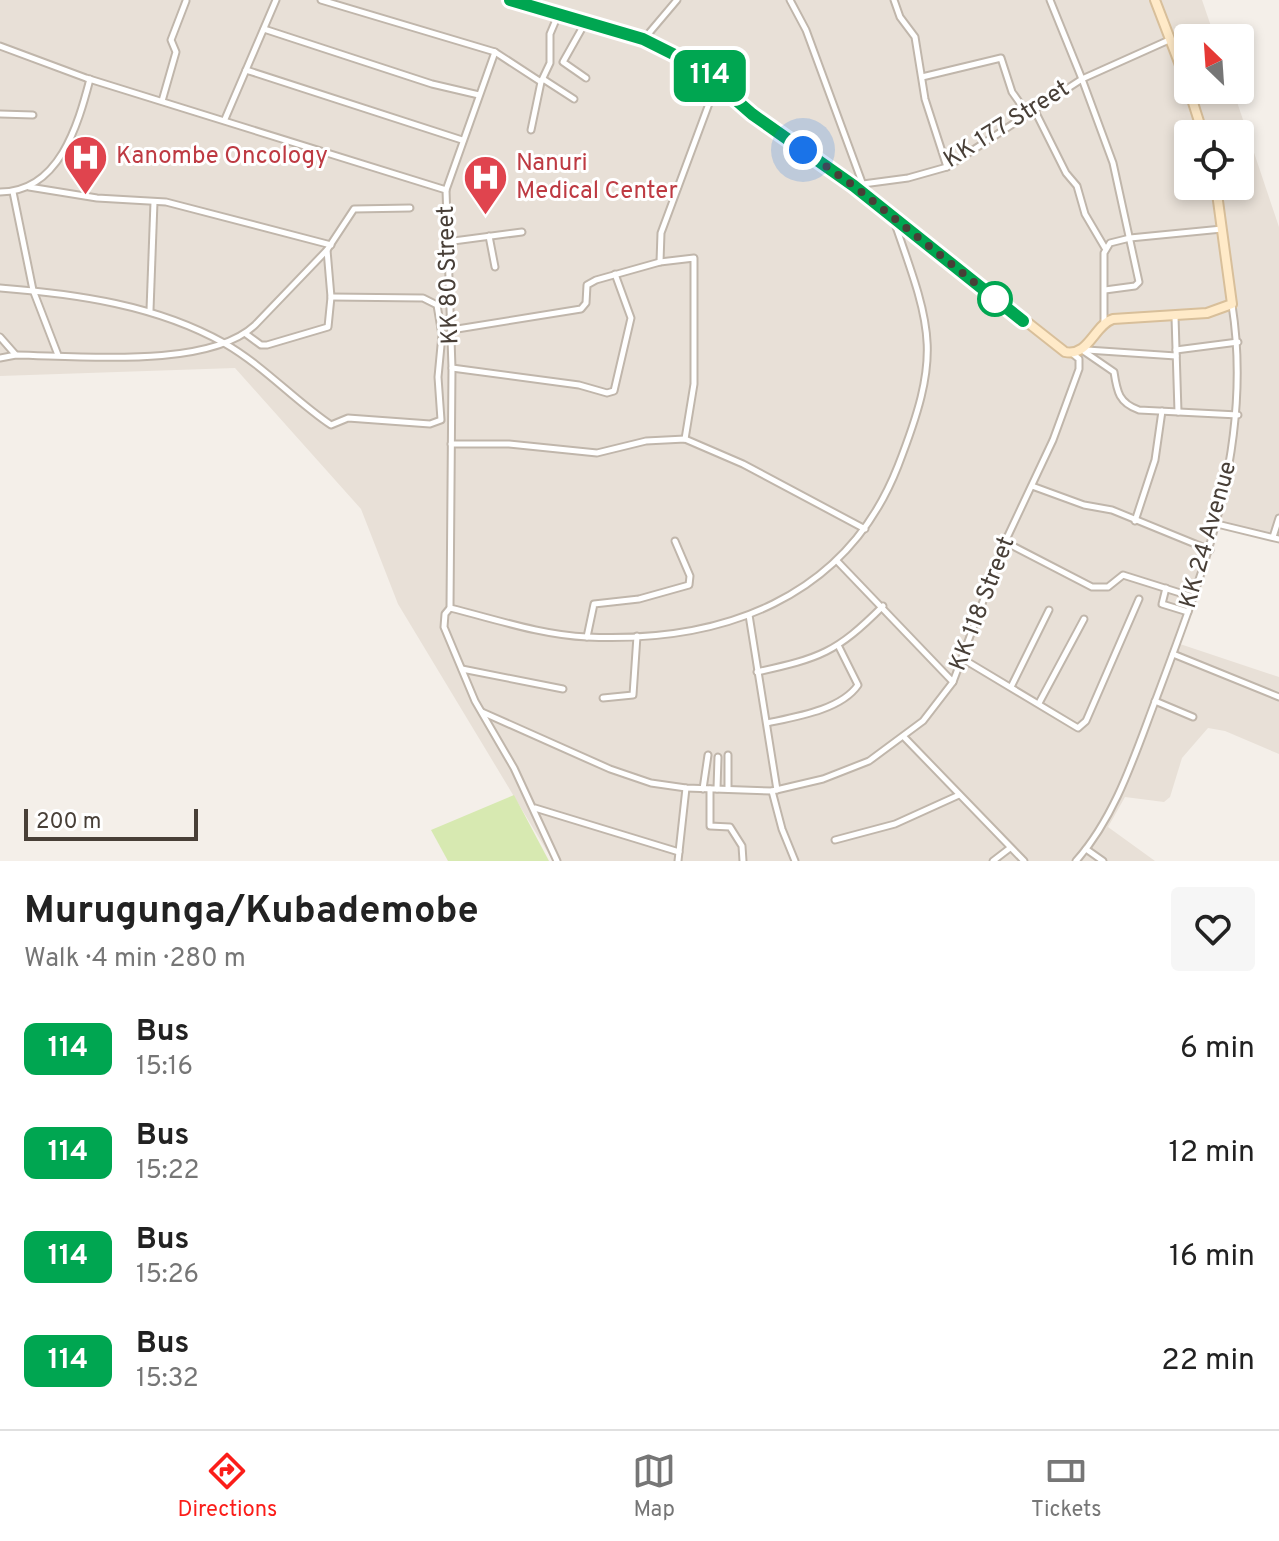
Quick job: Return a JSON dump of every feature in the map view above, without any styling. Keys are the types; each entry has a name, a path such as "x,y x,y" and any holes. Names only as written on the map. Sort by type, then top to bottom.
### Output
{"street":[{"path":"225,119 276,0"},
{"path":"321,0 495,52 574,99"},
{"path":"510,0 528,2 558,15 643,39 697,66 752,114 867,196 894,221 1052,344 1077,352 1114,372 1117,391 1126,405 1162,411 1238,415"},
{"path":"643,39 677,0"},
{"path":"790,0 806,30 867,196"},
{"path":"894,0 900,17 915,37 925,99 947,167"},
{"path":"1050,0 1082,79 1170,40"},
{"path":"1155,0 1174,50"},
{"path":"162,101 176,52 171,40 186,1"},
{"path":"531,130 542,81 550,63 548,45 558,15"},
{"path":"585,22 563,62 586,78"},
{"path":"264,29 432,84 479,95"},
{"name":"KK 80 Street","path":"0,46 90,79 446,190 452,368 450,608 445,614 444,627 461,669 534,808 557,861"},
{"path":"446,190 495,52"},
{"path":"922,77 1001,58 1012,92 1027,113"},
{"path":"246,70 462,140"},
{"path":"1,193 29,187 55,162 77,131 90,79"},
{"name":"KK 177 Street","path":"863,184 908,178 947,167 1082,79 1113,163 1139,284 1105,290"},
{"path":"660,262 661,233 717,81"},
{"path":"1034,109 1066,173 1077,186 1085,214 1105,248 1104,322"},
{"path":"0,114 33,115"},
{"path":"29,187 97,198 182,206 329,248"},
{"path":"13,192 33,290 58,355"},
{"name":"KK 24 Avenue","path":"1076,861 1086,849 1132,764 1210,550 1232,461 1238,415 1238,342 1218,200"},
{"path":"150,310 154,202"},
{"path":"0,358 16,355 177,354 200,352 225,344 246,334 329,248 354,209 410,208"},
{"path":"450,608 587,637 637,636 683,632 749,615 812,584 838,561 865,529 888,492 914,429 927,375 929,334 924,309 894,221"},
{"path":"1105,248 1130,238 1223,229"},
{"path":"446,242 522,232"},
{"path":"489,236 495,267"},
{"path":"246,334 261,345 267,345 303,332 324,329 330,323 329,248"},
{"path":"451,330 581,309 586,303 587,285 660,262 690,258 697,264 693,407 685,439"},
{"path":"452,368 579,385 607,393 614,391 631,318 615,274"},
{"path":"0,288 33,290 150,310 225,344 331,425 348,418 430,424 441,420 438,377 442,335 437,305 423,298 331,297"},
{"path":"1077,352 1104,322 1125,317 1175,317 1207,313 1232,304"},
{"path":"1175,317 1178,412"},
{"path":"0,337 16,355"},
{"path":"1077,352 1176,353 1238,342"},
{"name":"KK 118 Street","path":"482,712 610,769 651,783 686,788 775,790 851,771 923,721 953,682 1005,542 1032,486 1079,369 1077,352"},
{"path":"1135,521 1155,460 1162,411"},
{"path":"451,444 509,444 597,453 646,441 685,439 743,464 865,529"},
{"path":"1032,486 1210,550"},
{"path":"1217,524 1276,538 1279,518"},
{"path":"587,637 594,604 639,599 689,585 690,576 675,541"},
{"path":"1005,542 1092,587 1108,587 1120,575 1193,597"},
{"path":"838,561 953,682"},
{"path":"1166,588 1162,604 1188,612"},
{"path":"963,659 1074,726 1082,726 1139,599"},
{"path":"757,672 817,658 839,647 883,606"},
{"path":"1011,687 1049,610"},
{"path":"749,615 775,790 794,860 785,861"},
{"path":"1039,703 1084,619"},
{"path":"603,698 633,695 637,636"},
{"path":"767,723 816,710 854,692 857,679 839,647"},
{"path":"1173,654 1279,697"},
{"path":"461,669 563,689"},
{"path":"1155,701 1193,717"},
{"path":"904,737 1024,861"},
{"path":"708,755 710,826 730,827 742,846 743,861"},
{"path":"728,755 728,789"},
{"path":"710,789 718,757"},
{"path":"678,861 686,788"},
{"path":"835,840 895,824 959,795"},
{"path":"534,808 679,852"},
{"path":"993,861 1010,848"},
{"path":"1086,849 1103,861"}],"shaded area":[{"path":"0,0 1202,0 1210,24 1174,24 1174,104 1238,104 1243,120 1174,120 1174,200 1254,200 1254,153 1279,227 1279,534 1215,522 1174,642 1279,677 1279,754 1225,731 1208,728 1182,758 1170,797 1164,802 1125,797 1108,827 1155,861 553,861 398,604 361,509 235,368 0,376"}],"green space":[{"path":"514,795 549,861 448,861 431,830"}],"bus line":[{"name":"114","path":"510,0 643,39 697,66 752,114 854,186 1023,321"}],"place":[{"name":"Kanombe Oncology","path":"85,196"},
{"name":"Nanuri Medical Center","path":"485,217"}],"route":[{"path":"803,150 867,196 894,221 995,299"}]}
